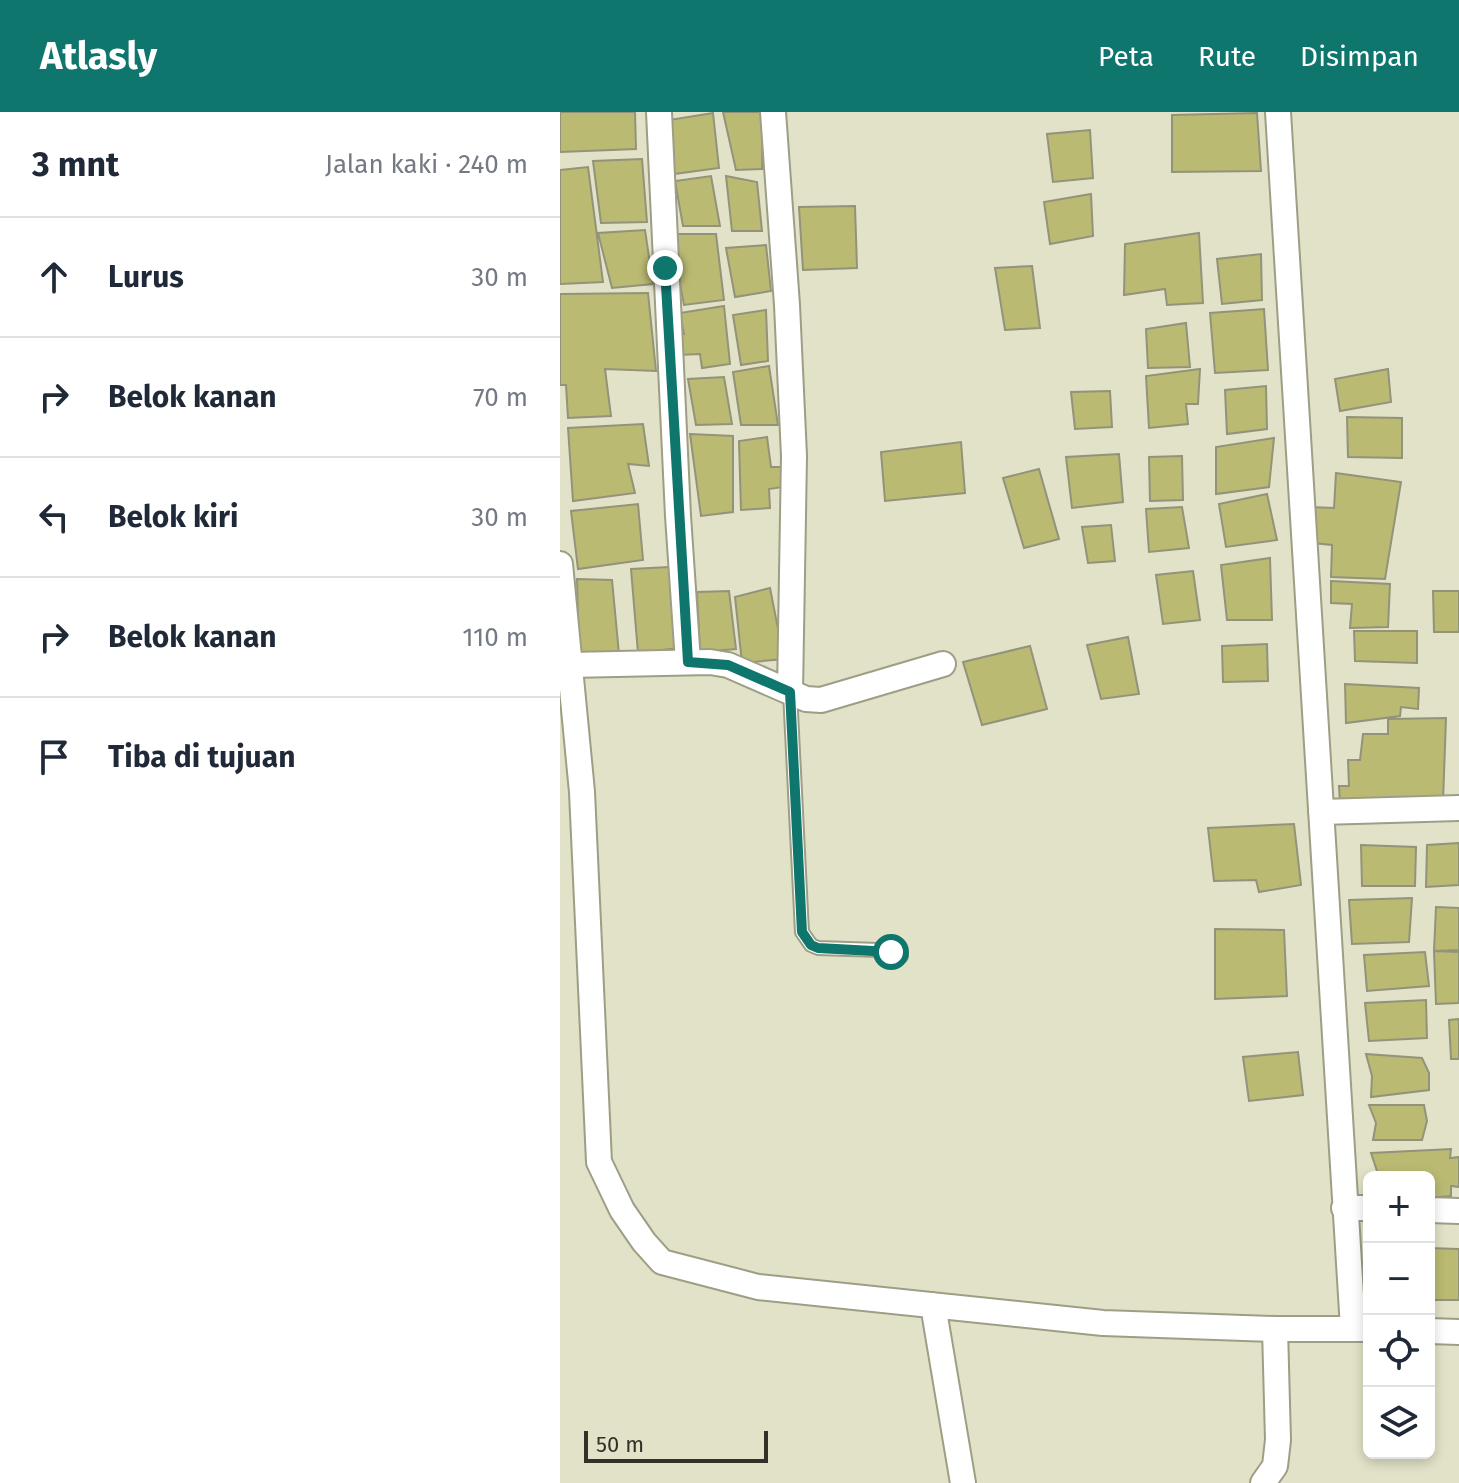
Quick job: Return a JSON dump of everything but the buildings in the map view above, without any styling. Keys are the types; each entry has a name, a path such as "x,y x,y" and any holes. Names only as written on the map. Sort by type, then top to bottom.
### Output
{"street":[{"path":"659,112 688,662"},
{"path":"773,112 794,456 790,692"},
{"path":"560,564 582,792 599,1162 622,1210 662,1262 758,1287 1103,1323 1361,1329 1344,1208 1278,112"},
{"path":"570,665 688,662 728,665 806,699 821,700 943,664"},
{"path":"1321,812 1459,808"},
{"path":"1344,1208 1363,1208"},
{"path":"1435,1210 1459,1211"},
{"path":"933,1305 963,1483"},
{"path":"1263,1483 1275,1466 1278,1440 1275,1329"},
{"path":"1435,1331 1459,1332"}],"lane":[{"path":"790,692 802,932 811,945 818,948 879,950 901,956"}],"route":[{"path":"665,268 688,662 728,665 790,692 802,932 811,945 818,948 891,952"}]}
